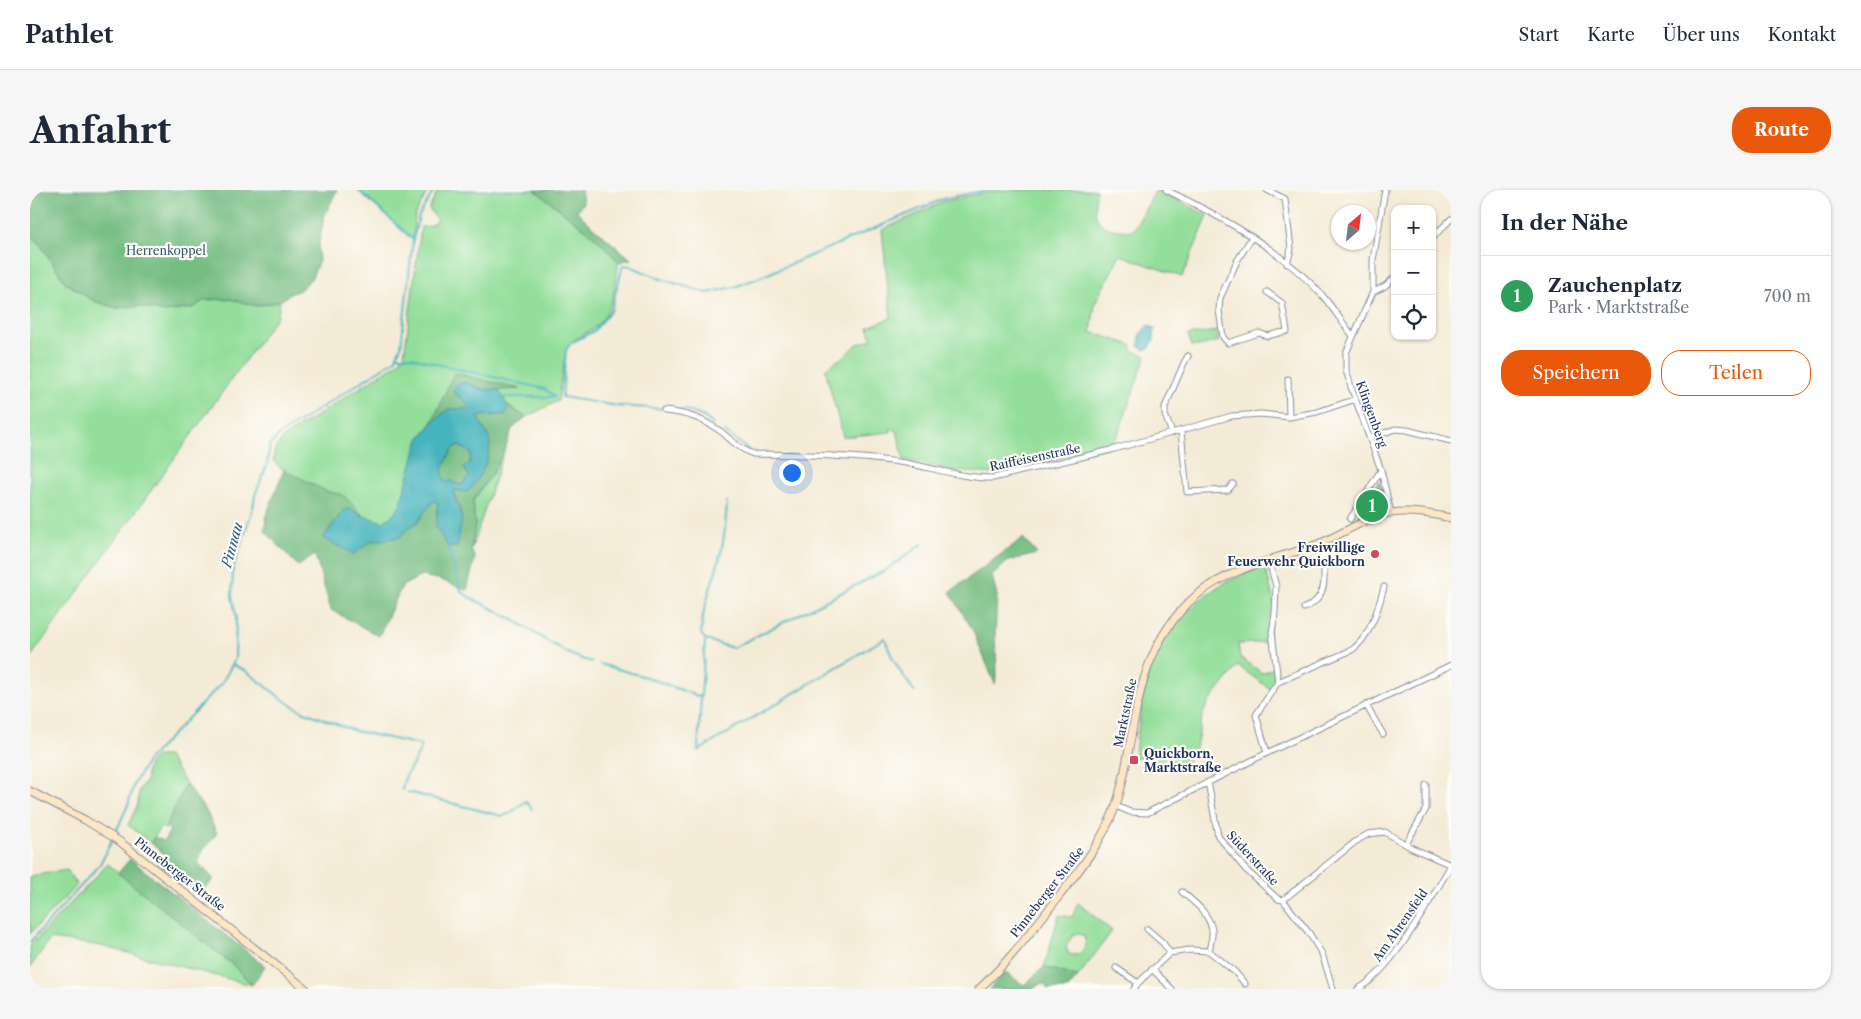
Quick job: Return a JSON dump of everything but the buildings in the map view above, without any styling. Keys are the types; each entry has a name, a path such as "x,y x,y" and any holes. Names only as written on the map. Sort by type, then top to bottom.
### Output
{"main road":[{"name":"Marktstraße","path":"1116,806 1122,786 1140,689 1152,653 1176,616 1208,587 1237,572 1321,542 1370,520 1391,513 1425,513 1451,518"},
{"name":"Pinneberger Straße","path":"30,791 118,841 306,989"},
{"name":"Pinneberger Straße","path":"979,989 1033,929 1082,868 1116,806"}],"street":[{"path":"1166,190 1220,217 1252,237 1287,264 1321,295 1352,335"},
{"path":"1267,190 1285,200 1291,250 1287,264"},
{"path":"1385,190 1373,260 1373,292 1391,281"},
{"path":"1436,234 1451,219"},
{"path":"1252,237 1237,262 1220,298 1219,310 1223,337 1228,343 1259,333 1266,336 1288,331 1282,303 1267,292"},
{"name":"Klingenberg","path":"1373,292 1352,335 1346,353 1346,370 1381,470 1391,513"},
{"path":"1172,433 1165,407 1188,356"},
{"path":"1288,379 1289,417"},
{"name":"Raiffeisenstraße","path":"664,410 698,418 721,432 746,452 752,454 848,456 900,462 974,478 993,478 1009,476 1111,450 1232,416 1261,414 1289,417 1317,412 1356,399"},
{"path":"1370,438 1395,429 1407,430 1451,441"},
{"path":"1181,431 1187,492 1228,490 1233,484"},
{"path":"1350,519 1381,470"},
{"path":"1304,608 1313,605 1321,595 1325,582 1321,542"},
{"path":"1269,561 1276,586 1272,632 1278,682"},
{"path":"1267,753 1256,715 1278,682 1352,650 1359,645 1366,636 1384,587"},
{"path":"1116,806 1130,812 1147,813 1451,665"},
{"path":"1366,705 1383,734"},
{"name":"Süderstraße","path":"1208,782 1218,836 1246,870 1278,899 1283,900 1309,933 1322,954 1333,989"},
{"path":"1406,844 1426,809 1426,785"},
{"path":"1283,900 1355,842 1368,834 1385,832 1451,865"},
{"name":"Am Ahrensfeld","path":"1358,989 1368,984 1388,963 1451,865"},
{"path":"1182,892 1207,917 1212,932 1209,951"},
{"path":"1147,929 1170,952"},
{"path":"1134,989 1170,952 1190,950 1209,951 1235,972 1245,984"},
{"path":"1116,968 1138,983"},
{"path":"1152,969 1172,989"}],"green space":[{"name":"Herrenkoppel","path":"30,190 337,190 324,217 318,249 319,261 311,279 300,290 280,301 256,306 230,299 205,300 193,308 165,312 138,306 116,308 94,301 66,283 38,241 30,236"},
{"path":"357,190 428,190 415,216 413,240"},
{"path":"438,190 535,190 595,237 619,262 613,296 607,312 596,326 572,342 566,350 558,401 526,417 508,406 499,390 519,389 454,374 432,423 419,439 400,506 392,516 383,522 364,516 343,495 328,492 312,485 281,468 273,461 275,449 284,437 398,363 404,355 421,227 430,226 437,220 429,209"},
{"path":"535,190 581,190 583,203 577,211 631,259 619,262 595,237"},
{"path":"999,190 1096,190 1095,208 1097,218 1108,228 1118,230 1133,231 1156,190 1208,216 1182,277 1120,255 1095,303 1091,332 1131,345 1133,351 1146,356 1118,434 1109,447 996,474 956,471 904,460 897,431 890,428 891,432 843,437 825,369 846,355 857,344 872,339 868,327 891,318 882,230 945,201"},
{"path":"30,236 38,241 66,283 94,301 116,308 138,306 165,312 193,308 205,300 230,299 257,306 280,301 278,315 30,658"},
{"path":"1217,331 1219,341 1200,346 1192,346 1188,335"},
{"path":"454,373 521,389 485,390 464,382 456,385 453,392 464,400 469,409 448,409 432,423"},
{"path":"508,406 526,417 512,429 502,457 473,501 475,525 471,550 475,557 467,590 438,579 421,576 402,586 379,636 331,610 315,555 298,566 265,531 266,516 284,470 328,492 343,495 364,516 350,509 344,510 323,538 353,554 372,541 400,537 407,529 418,522 433,501 438,502 437,525 448,547 461,523 461,512 455,496 455,490 467,492 489,439 480,425 478,417 506,414"},
{"path":"458,445 471,453 469,476 462,485 452,481 445,482 442,470 452,450"},
{"path":"502,457 471,551 475,525 473,501"},
{"path":"1379,481 1384,500 1376,512 1353,521"},
{"path":"1023,538 1037,554 1008,561 992,576 997,596 995,636 997,670 995,684 972,629 950,592"},
{"path":"1257,569 1266,570 1275,606 1267,642 1238,644 1240,657 1262,673 1274,668 1275,681 1270,689 1238,666 1208,703 1202,716 1196,748 1184,766 1134,757 1145,685 1154,658 1165,637 1194,605 1210,592 1228,581"},
{"path":"156,756 168,756 186,784 166,829 160,827 151,843 128,825 138,804 139,790 147,779 148,767"},
{"path":"186,784 206,811 217,833 202,852 198,863 214,879 200,895 157,863 165,855 151,843 154,837 164,841 170,830 166,826"},
{"path":"130,859 265,966 252,985 234,966 118,873"},
{"path":"108,864 234,966 252,985 97,945 50,939 30,968 30,946"},
{"path":"67,870 77,885 30,934 30,876"},
{"path":"1078,903 1112,931 1078,977 1044,967 1059,915 1072,917","holes":["1077,933 1084,936 1086,944 1083,950 1077,955 1068,953 1066,946 1073,935"]},
{"path":"1044,967 1078,977 1068,989 1047,989 1047,986 1041,983 1033,989 990,989 1004,972 1024,985"}],"water":[{"path":"1148,325 1155,328 1154,340 1150,348 1144,350 1139,346 1140,334"},
{"path":"464,382 485,390 499,390 508,406 506,414 478,417 489,438 489,451 484,467 467,492 455,490 454,495 462,519 457,547 448,547 436,527 438,502 433,501 417,522 400,537 372,541 353,554 323,538 344,510 349,509 383,522 392,516 400,506 419,439 432,423 448,409 469,409 464,400 453,392 456,385","holes":["458,445 471,453 470,463 464,468 469,476 462,485 452,481 445,482 442,470 452,450"]}],"waterway":[{"path":"359,190 413,240"},
{"name":"Pinnau","path":"114,836 128,805 134,784 148,760 222,683 235,659 236,617 232,596 233,569 253,508 255,495 267,465 270,445 279,435 395,360 401,346 413,240 419,216 434,190"},
{"path":"713,424 704,417 686,410 617,406 562,397 566,350 571,343 594,331 611,310 623,265 707,293 734,287 756,279 943,199 987,190"},
{"path":"397,356 409,356 545,389 555,397"},
{"path":"505,397 555,397"},
{"path":"725,432 749,450"},
{"path":"706,640 701,634 702,623 722,548 727,502"},
{"path":"701,696 706,640 733,648 886,570 922,544"},
{"path":"448,547 461,591 518,622 561,649 592,662"},
{"path":"600,664 701,696 698,751 885,638 897,666 915,692"},
{"path":"234,665 246,671 285,701 302,711 355,731 421,745 420,751 405,778 402,790"},
{"path":"408,792 502,816 509,814 526,801 532,809"},
{"name":"Pinnau","path":"30,942 99,866 112,840"}],"place":[{"name":"Zauchenplatz","path":"1372,506"},
{"name":"Freiwillige Feuerwehr Quickborn","path":"1375,554"},
{"name":"Quickborn, Marktstraße","path":"1134,760"}]}
